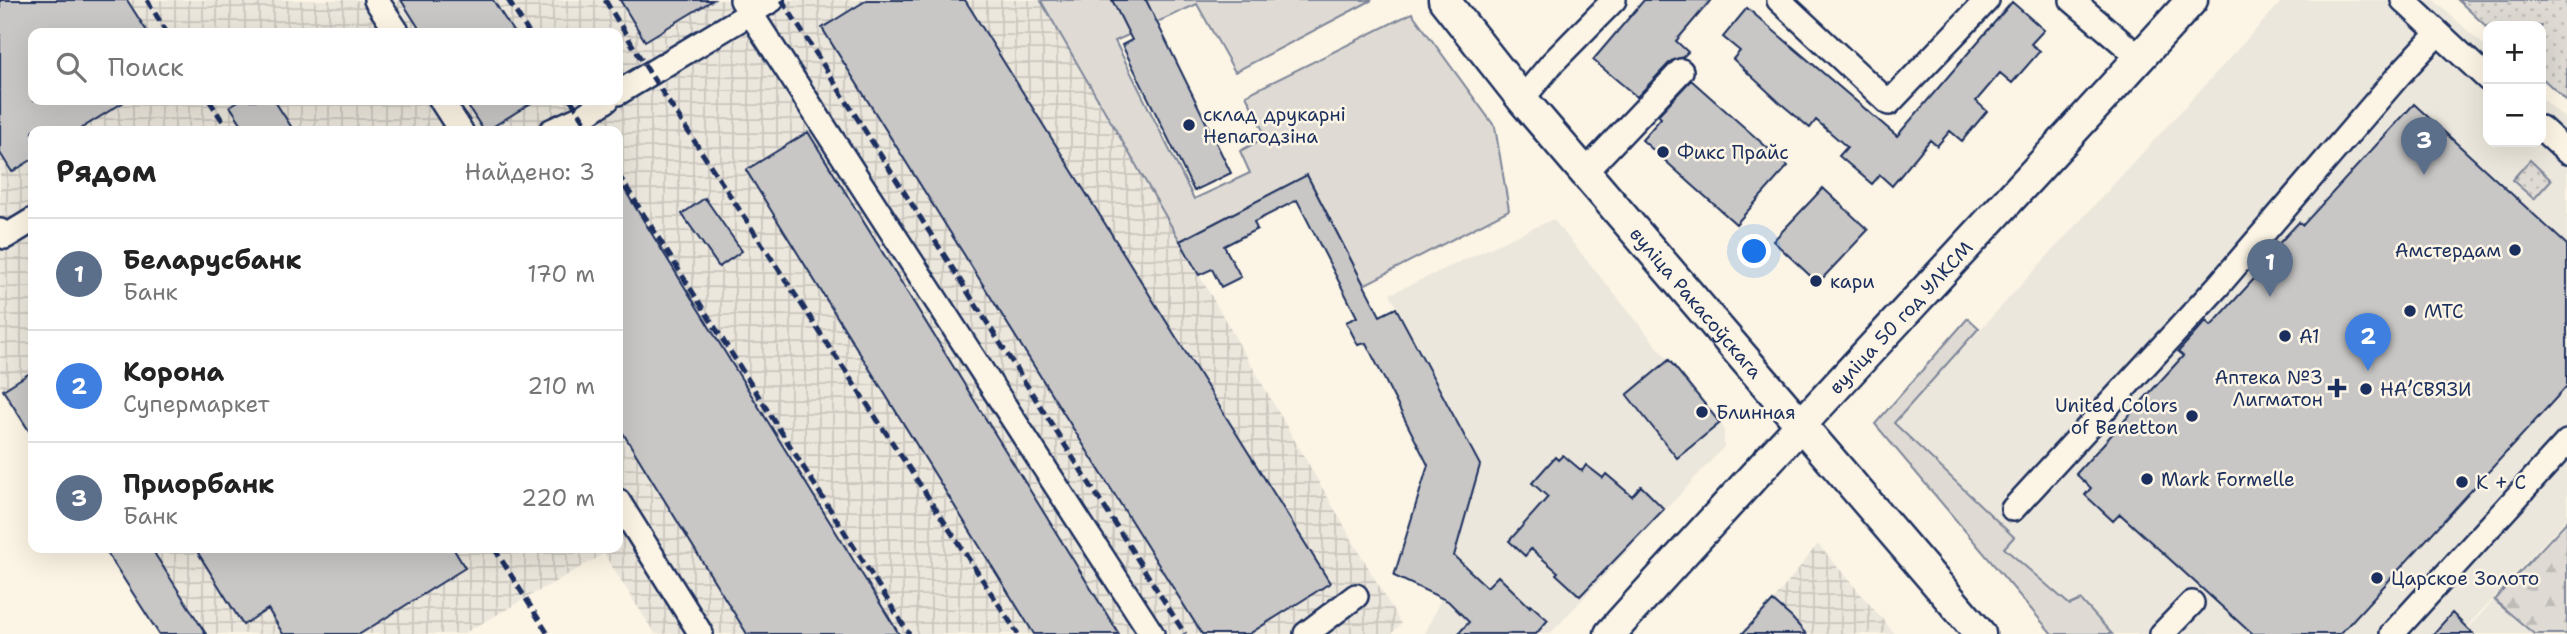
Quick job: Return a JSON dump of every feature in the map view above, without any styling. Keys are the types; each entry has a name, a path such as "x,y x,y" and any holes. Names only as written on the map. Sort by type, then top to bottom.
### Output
{"main road":[{"name":"вуліца Ракасоўскага","path":"1444,0 1522,99 1977,633"},
{"name":"вуліца 50 год УЛКСМ","path":"1610,634 1800,424 1948,269 2192,0"}],"lane":[{"path":"376,0 395,28"},
{"path":"623,90 747,7 772,0"},
{"path":"1522,99 1553,62 1614,0"},
{"path":"1779,0 1889,103 1987,0"},
{"path":"2072,0 2140,58"},
{"path":"2403,0 2483,74"},
{"path":"747,7 1152,634"},
{"path":"2012,509 2209,296 2438,33"},
{"path":"1585,172 1681,71"},
{"path":"444,105 458,126"},
{"path":"562,126 600,105"},
{"path":"2546,133 2567,152"},
{"path":"0,231 5,237 28,223"},
{"path":"2392,634 2567,442"},
{"path":"623,509 701,634"},
{"path":"1306,634 1356,596"},
{"path":"2162,634 2192,603"}],"shaded area":[{"path":"0,0 1040,0 1401,624 1391,634 655,634 604,554 463,634 159,634 107,553 623,553 623,126 28,126 28,429 0,386"},
{"path":"2283,0 2434,0 2483,44 2483,147 2546,147 2546,102 2567,121 2567,518 2460,634 2112,634 2081,600 2070,605 2004,548 2014,537 1894,423"},
{"path":"1553,219 1724,428 1724,447 1550,634 1425,634 1441,598 1480,465 1390,294"},
{"path":"1818,544 1895,634 1742,634 1773,601"},
{"path":"2494,600 2534,634 2462,634"}],"green space":[{"path":"1372,0 1235,72 1197,4 1115,41 1194,199 1250,173 1240,151 1266,137 1246,95 1412,13 1495,127 1509,210 1364,285 1307,175 1180,241 1041,1"},
{"path":"2458,0 2567,0 2567,101 2546,82 2546,21 2483,21 2483,23"},
{"path":"2530,160 2551,180 2534,199 2512,180"},
{"path":"1968,318 1979,328 1894,423 2014,537 2004,548 2070,605 2081,600 2112,634 2052,634 1875,424"},
{"path":"2567,521 2567,634 2534,634 2494,600"}],"building":[{"path":"0,0 127,0 145,28 28,28 28,105 119,105 85,126 28,126 28,162 12,172 0,153"},
{"path":"401,0 493,0 511,28 419,28"},
{"path":"620,0 713,0 645,41"},
{"path":"867,0 965,0 1330,583 1249,634 1202,634 822,28"},
{"path":"1112,0 1146,0 1231,173 1194,191 1122,45 1132,40"},
{"path":"1644,0 1711,0 1676,41 1688,52 1671,61 1637,97 1593,60"},
{"path":"2012,2 2044,30 2031,44 2040,51 2012,83 2000,73 1976,101 1987,111 1962,141 1950,131 1937,146 1930,140 1892,186 1880,175 1872,184 1839,156 1847,147 1816,120 1810,128 1779,102 1733,59 1740,51 1723,37 1747,8 1897,136"},
{"path":"1691,80 1788,166 1736,224 1642,140 1661,118 1658,115"},
{"path":"2414,104 2567,245 2567,386 2340,634 2252,634 2120,514 2113,521 2085,495 2091,488 2076,474 2183,356 2178,352 2206,321 2211,326 2276,255 2272,251 2299,222 2303,225"},
{"path":"277,105 291,126 243,126 230,106"},
{"path":"467,105 528,105 494,126 481,126"},
{"path":"808,132 1119,634 1034,634 746,170"},
{"path":"1307,175 1380,316 1396,308 1480,465 1454,556 1487,587 1498,576 1530,607 1531,605 1548,620 1536,634 1458,634 1469,622 1448,601 1394,576 1428,465 1366,343 1358,345 1346,322 1357,317 1297,200 1254,222 1257,229 1224,246 1241,277 1221,287 1212,269 1199,275 1180,241"},
{"path":"623,187 899,634 747,634 623,433"},
{"path":"1823,188 1868,230 1818,283 1773,241"},
{"path":"705,198 742,251 719,267 682,214"},
{"path":"1669,360 1720,423 1677,458 1627,395"},
{"path":"28,374 28,429 3,390"},
{"path":"1563,455 1582,471 1586,465 1603,478 1606,474 1632,496 1641,486 1664,509 1580,596 1531,549 1525,556 1509,541 1548,497 1532,483 1555,457 1558,460"},
{"path":"107,553 154,553 206,634 159,634"},
{"path":"198,553 456,553 465,568 360,634 283,634 268,609 243,625"},
{"path":"1773,601 1792,618 1806,634 1742,634"},
{"path":"2452,613 2473,634 2433,634"}],"railway":[{"path":"147,0 164,28"},
{"path":"508,0 526,28"},
{"path":"605,0 622,28"},
{"path":"782,0 1185,634"},
{"path":"623,29 1018,634"},
{"path":"212,105 226,126"},
{"path":"574,105 588,126"},
{"path":"623,182 909,634"},
{"path":"497,553 548,634"}],"place":[{"name":"склад друкарні Непагодзіна","path":"1189,125"},
{"name":"Фикс Прайс","path":"1663,152"},
{"name":"Приорбанк","path":"2424,175"},
{"name":"Амстердам","path":"2515,250"},
{"name":"кари","path":"1816,281"},
{"name":"Беларусбанк","path":"2270,297"},
{"name":"МТС","path":"2410,311"},
{"name":"A1","path":"2285,336"},
{"name":"Корона","path":"2368,371"},
{"name":"Аптека №3 Лигматон","path":"2337,388"},
{"name":"НАʼСВЯЗИ","path":"2366,389"},
{"name":"Блинная","path":"1702,412"},
{"name":"United Colors of Benetton","path":"2192,416"},
{"name":"Mark Formelle","path":"2147,479"},
{"name":"К + С","path":"2462,482"},
{"name":"Царское Золото","path":"2377,578"}]}
